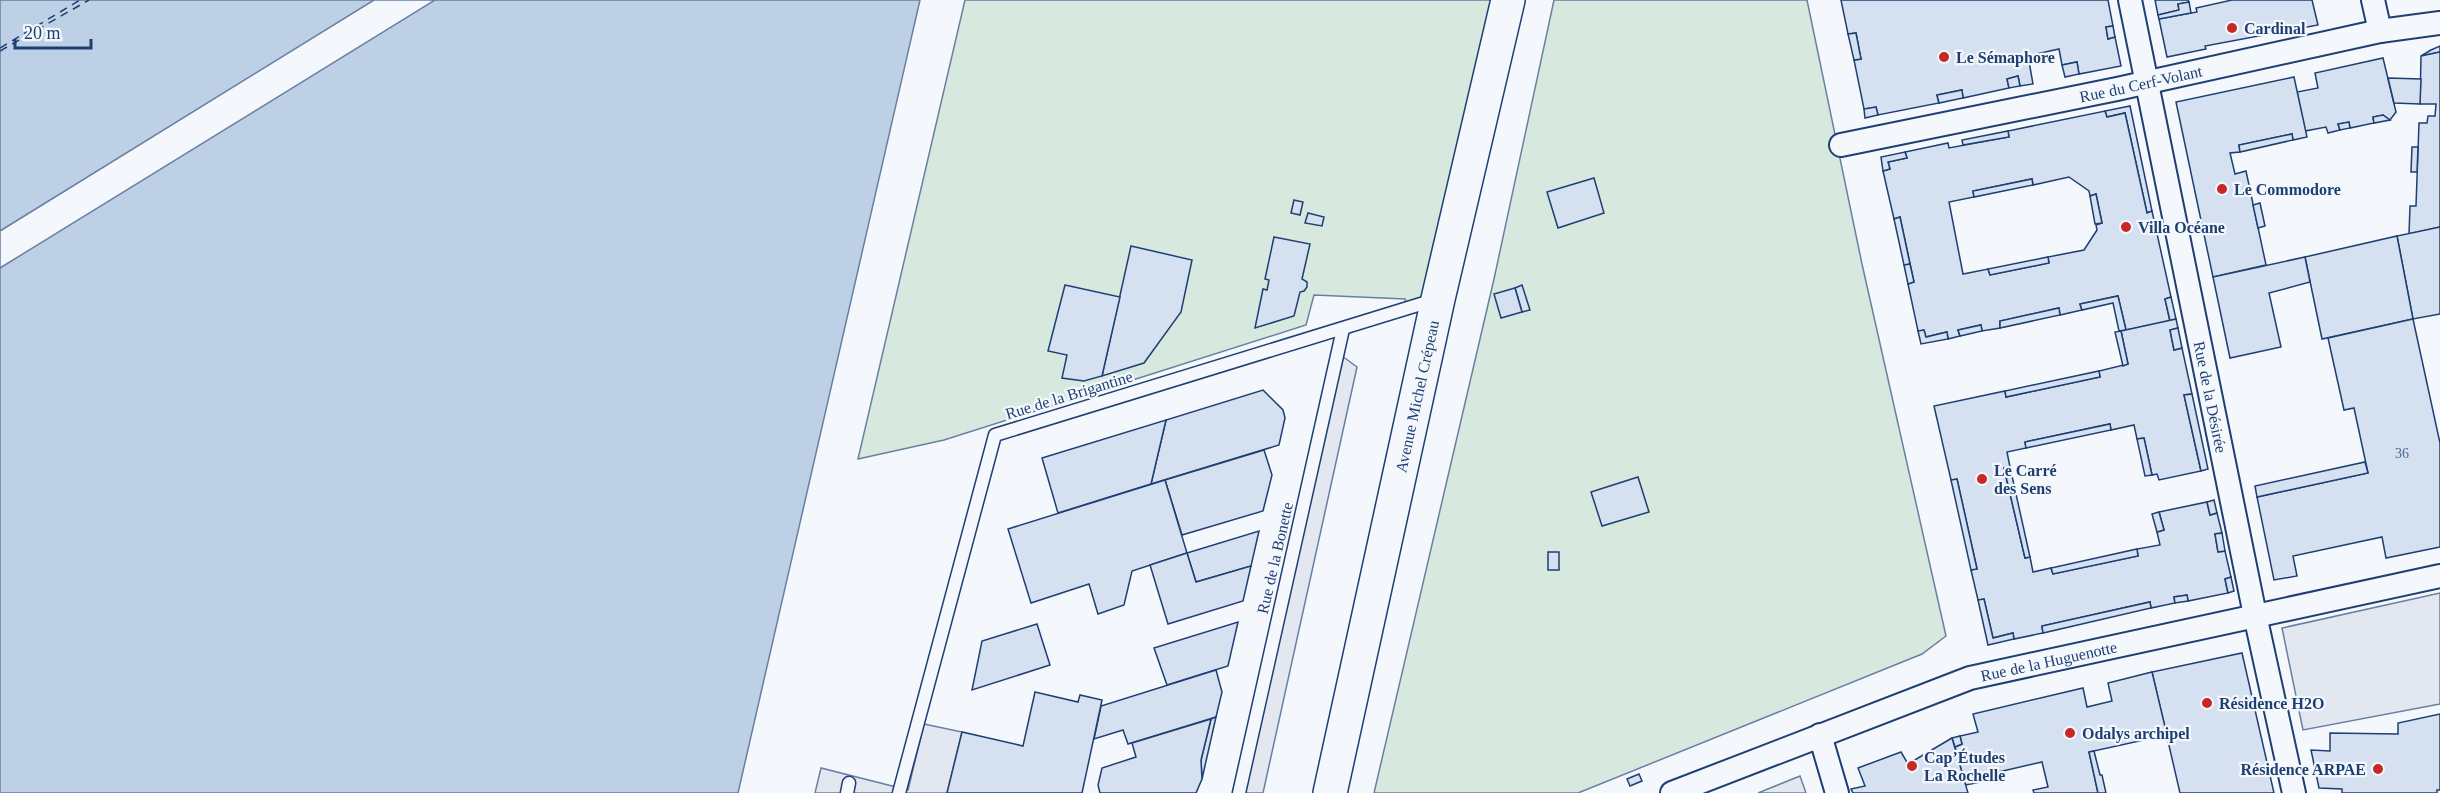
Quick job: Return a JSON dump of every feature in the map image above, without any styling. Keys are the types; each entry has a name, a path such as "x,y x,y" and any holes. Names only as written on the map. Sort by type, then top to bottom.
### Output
{"street":[{"name":"Avenue Michel Crépeau","path":"1330,793 1438,299 1508,0"},
{"name":"Rue de la Désirée","path":"2130,0 2255,615 2294,793"},
{"path":"2373,0 2380,31"},
{"name":"Rue du Cerf-Volant","path":"1841,145 2380,31 2440,23"},
{"name":"Rue de la Huguenotte","path":"1672,793 1970,678 2440,576"},
{"path":"1820,735 1838,793"}],"lane":[{"name":"Rue de la Brigantine","path":"899,793 995,435 1438,299"},
{"name":"Rue de la Bonette","path":"1239,793 1343,329"}],"shaded area":[{"path":"965,0 1508,0 1438,299 1408,309 1405,299 1314,295 1306,325 944,440 858,459"},
{"path":"1554,0 1807,0 1862,264 1946,636 1922,654 1578,793 1374,793 1494,279"},
{"path":"1338,353 1357,367 1263,793 1239,793"},
{"path":"2440,593 2440,704 2303,730 2282,628"},
{"path":"924,724 962,732 947,793 815,793 821,768 908,790"},
{"path":"1800,776 1806,793 1758,793"}],"water":[{"path":"0,0 920,0 738,793 0,793"}],"pier":[{"path":"374,0 435,0 0,268 0,231"}],"building":[{"name":"Le Sémaphore","path":"1841,0 2108,0 2113,26 2106,27 2108,39 2115,37 2121,66 2079,74 2077,62 2062,65 2059,49 2028,56 2033,84 2020,86 2018,76 2007,79 2009,88 1963,98 1962,90 1937,95 1939,103 1878,115 1876,107 1864,109 1854,60 1861,59 1856,33 1848,34"},
{"path":"2155,0 2188,0 2189,2 2178,4 2179,10 2158,15"},
{"name":"Cardinal","path":"2232,0 2312,0 2318,25 2205,46 2206,49 2167,57 2159,19 2197,12 2196,8"},
{"path":"2189,2 2191,13 2159,19 2158,15 2179,10 2178,4"},
{"path":"2113,26 2115,37 2108,39 2106,27"},
{"path":"1856,33 1861,59 1854,60 1848,34"},
{"path":"2440,46 2440,52 2421,56 2431,50"},
{"path":"2440,52 2440,227 2409,234 2410,206 2416,206 2419,123 2427,123 2428,116 2435,116 2436,104 2420,104 2421,56"},
{"name":"Le Commodore","path":"2383,58 2396,112 2390,120 2383,115 2373,117 2374,123 2350,128 2349,122 2338,124 2340,130 2328,133 2326,127 2305,131 2297,92 2318,88 2315,73"},
{"path":"2077,62 2079,74 2065,77 2062,65"},
{"path":"2018,76 2020,86 2009,88 2007,79"},
{"name":"Le Commodore","path":"2294,77 2307,137 2293,140 2292,134 2239,145 2240,152 2230,153 2235,174 2246,171 2266,265 2213,277 2176,102"},
{"path":"2388,78 2421,79 2420,104 2394,103"},
{"path":"1962,90 1963,98 1939,103 1937,95"},
{"path":"2130,106 2152,211 2147,213 2125,113 2107,117 2105,111"},
{"path":"1876,107 1878,115 1865,118 1864,109"},
{"name":"Villa Océane","path":"2105,111 2107,117 2125,113 2147,213 2152,211 2171,297 2165,299 2170,321 2126,330 2118,296 2080,304 2082,310 2060,315 2059,308 2000,321 2000,328 1982,331 1981,325 1958,330 1960,336 1948,339 1947,332 1926,337 1924,330 1918,331 1908,284 1914,282 1900,217 1894,219 1883,171 1890,169 1888,162 1907,158 1905,152 1948,143 1949,148 2009,137 2008,131","holes":["2069,177 2089,191 2090,196 2096,194 2102,223 2096,225 2097,230 2084,250 2048,257 2049,263 1990,275 1988,269 1963,274 1949,202 1974,197 1973,191 2032,179 2033,185"]},
{"path":"2383,115 2390,120 2374,123 2373,117"},
{"path":"2349,122 2350,128 2340,130 2338,124"},
{"path":"2008,131 2009,137 1963,145 1962,140"},
{"path":"2292,134 2293,140 2240,152 2239,145"},
{"path":"2412,147 2418,147 2417,172 2411,172"},
{"path":"1905,152 1907,158 1888,162 1890,169 1883,171 1881,157"},
{"path":"1594,178 1604,213 1558,228 1547,192"},
{"path":"2032,179 2033,185 1974,197 1973,191"},
{"path":"2096,194 2102,223 2095,224 2090,196"},
{"path":"1294,200 1303,202 1300,215 1291,213"},
{"path":"2260,203 2265,226 2258,228 2253,205"},
{"path":"1308,213 1324,217 1322,226 1305,223"},
{"path":"1900,217 1910,264 1904,265 1894,219"},
{"path":"2440,227 2440,314 2413,319 2397,236"},
{"path":"2397,236 2413,319 2322,339 2305,257"},
{"path":"1274,237 1310,244 1302,279 1307,282 1307,287 1300,292 1294,316 1255,328 1263,289 1267,290 1269,280 1265,279"},
{"path":"1131,246 1192,260 1181,312 1144,363 1102,376"},
{"path":"2048,257 2049,263 1990,275 1988,269"},
{"path":"2305,257 2310,282 2269,293 2281,347 2230,358 2213,277"},
{"path":"1910,264 1914,282 1908,284 1904,265"},
{"path":"1065,285 1120,297 1102,376 1084,381 1062,378 1067,355 1048,351"},
{"path":"1522,285 1530,310 1522,312 1515,288"},
{"path":"1515,288 1522,312 1501,318 1494,294"},
{"path":"2118,296 2126,330 2119,331 2113,303 2082,310 2080,304"},
{"path":"2171,297 2176,319 2170,321 2165,299"},
{"path":"2059,308 2060,315 2000,328 2000,321"},
{"name":"Le Carré des Sens","path":"2176,319 2178,328 2170,330 2174,350 2182,348 2192,394 2184,395 2201,471 2159,480 2157,474 2152,475 2144,438 2137,439 2134,425 2111,430 2110,424 2025,442 2026,448 2007,452 2010,467 2004,468 2025,558 2030,557 2033,572 2051,568 2053,574 2138,556 2137,549 2160,545 2157,532 2164,530 2159,512 2207,502 2210,515 2217,513 2222,533 2215,534 2218,552 2225,551 2231,577 2225,579 2228,593 2188,601 2187,595 2174,597 2175,603 2151,608 2150,602 2042,626 2043,633 2014,639 2013,633 1993,638 1984,599 1978,600 1971,570 1977,569 1957,479 1951,480 1934,406 2005,391 2006,397 2100,377 2099,371 2128,364 2121,331"},
{"path":"2413,319 2440,443 2440,547 2386,558 2382,537 2293,556 2297,576 2274,580 2257,497 2368,473 2354,408 2344,410 2328,338"},
{"path":"1981,325 1982,331 1960,336 1958,330"},
{"path":"2178,328 2182,348 2174,350 2170,330"},
{"path":"1924,330 1926,337 1947,332 1948,339 1921,344 1918,331"},
{"path":"2121,331 2128,364 2123,366 2115,332"},
{"path":"2099,371 2100,377 2006,397 2005,391"},
{"path":"1263,390 1283,410 1285,418 1279,445 1151,484 1166,420"},
{"path":"2192,394 2208,469 2201,471 2184,395"},
{"path":"1166,420 1151,484 1058,513 1042,458"},
{"path":"2110,424 2111,430 2026,448 2025,442"},
{"path":"2144,438 2152,475 2145,476 2137,439"},
{"path":"1264,450 1272,475 1263,511 1182,535 1165,480"},
{"path":"2365,462 2368,473 2257,497 2255,486"},
{"path":"2010,467 2030,557 2025,558 2004,468"},
{"path":"1638,477 1649,512 1602,526 1591,492"},
{"path":"1957,479 1977,569 1971,570 1951,480"},
{"path":"1165,480 1187,553 1132,571 1124,605 1098,614 1089,584 1031,603 1008,529"},
{"path":"2214,500 2217,513 2210,515 2207,502"},
{"path":"2159,512 2164,530 2157,532 2152,514"},
{"path":"1259,531 1251,566 1196,582 1187,553"},
{"path":"2222,533 2225,551 2218,552 2215,534"},
{"path":"2137,549 2138,556 2053,574 2051,568"},
{"path":"1548,552 1559,552 1559,570 1548,570"},
{"path":"1187,553 1196,582 1251,566 1243,601 1168,624 1150,565"},
{"path":"2231,577 2234,591 2228,593 2225,579"},
{"path":"2187,595 2188,601 2175,603 2174,597"},
{"path":"1984,599 1993,638 2013,633 2014,639 1988,645 1978,600"},
{"path":"2150,602 2151,608 2043,633 2042,626"},
{"path":"1238,622 1228,666 1167,685 1154,648"},
{"path":"1037,624 1050,665 972,690 982,641"},
{"name":"Résidence H2O","path":"2242,653 2274,793 2180,793 2152,672"},
{"path":"1216,670 1222,692 1216,717 1128,744 1123,730 1094,739 1101,706"},
{"name":"Odalys archipel","path":"2152,672 2167,735 2089,752 2098,793 2034,793 2033,790 2048,787 2042,762 1964,780 1955,747 1962,744 1960,736 1978,732 1973,714 2083,688 2087,707 2112,701 2108,683"},
{"path":"1035,692 1078,702 1080,695 1102,700 1082,793 947,793 962,732 1023,746"},
{"name":"Résidence ARPAE","path":"2440,714 2440,790 2437,790 2437,793 2342,793 2342,789 2319,788 2311,750 2330,751 2330,733 2398,734 2398,723"},
{"path":"1216,717 1202,779 1201,760 1211,719"},
{"path":"1211,719 1201,760 1202,779 1196,793 1100,793 1098,785 1102,768 1136,757 1132,743"},
{"path":"1960,736 1962,744 1955,747 1952,738"},
{"name":"Cap’Études La Rochelle","path":"1952,738 1968,793 1853,793 1851,789 1865,786 1858,768 1901,752 1908,764"},
{"path":"2094,751 2106,793 2098,793 2089,752"},
{"path":"1639,774 1642,781 1630,786 1627,779"},
{"path":"1989,774 1991,780 1966,785 1964,780"}],"ferry route":[{"path":"0,48 80,0"},
{"path":"0,51 89,0"}],"place":[{"name":"Cardinal","path":"2232,28"},
{"name":"Le Sémaphore","path":"1944,57"},
{"name":"Le Commodore","path":"2222,189"},
{"name":"Villa Océane","path":"2126,227"},
{"name":"Le Carré des Sens","path":"1982,479"},
{"name":"Résidence H2O","path":"2207,703"},
{"name":"Odalys archipel","path":"2070,733"},
{"name":"Cap’Études La Rochelle","path":"1912,766"},
{"name":"Résidence ARPAE","path":"2378,769"}]}
